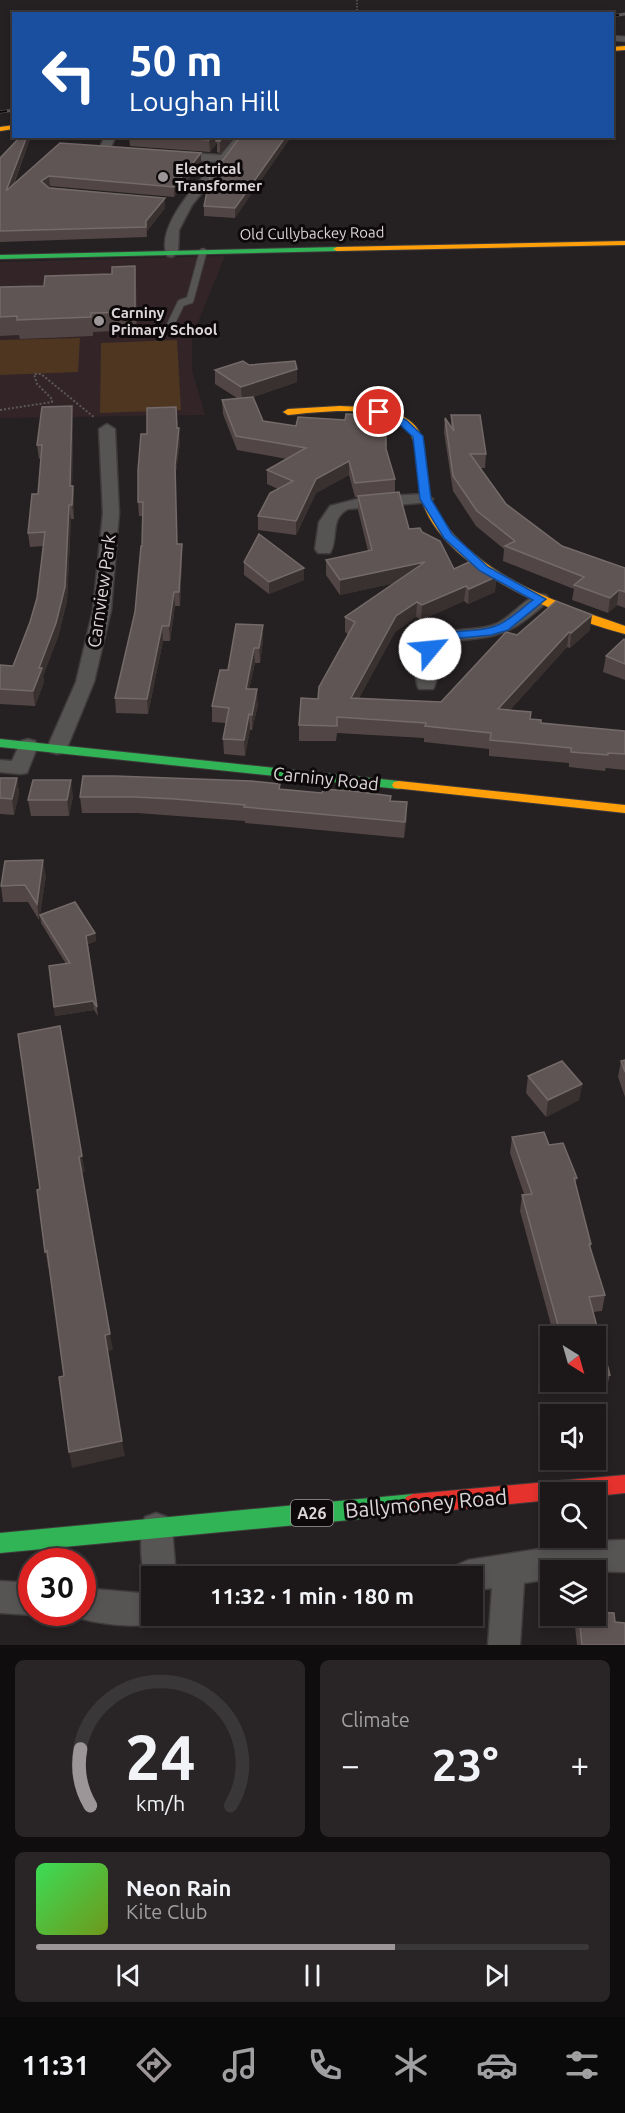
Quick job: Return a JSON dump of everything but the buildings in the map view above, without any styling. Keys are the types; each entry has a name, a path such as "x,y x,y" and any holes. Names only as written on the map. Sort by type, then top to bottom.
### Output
{"street":[{"path":"105,149 110,138"},
{"path":"172,253 173,230 182,204 241,138"},
{"path":"160,154 224,159"},
{"name":"Old Cullybackey Road","path":"0,257 625,243"},
{"path":"288,412 353,408 386,414 407,425 416,433 419,440 425,499 439,525 470,558 501,580 540,599 625,630"},
{"name":"Carnview Park","path":"57,748 85,682 102,610 111,513 107,429"},
{"path":"324,549 324,534 332,513 340,507 348,504 425,499"},
{"path":"426,685 426,657 437,642 450,636 491,631 504,627 540,599"},
{"name":"Carniny Road","path":"0,743 625,809"},
{"path":"0,766 20,768 28,745"},
{"name":"Ballymoney Road","path":"0,1543 625,1484"},
{"path":"156,1528 159,1566"},
{"path":"483,1574 591,1557 625,1556"},
{"path":"504,1645 509,1570"},
{"path":"0,1597 18,1598"},
{"path":"96,1605 141,1609"}],"lane":[{"path":"170,326 181,303 190,300 202,252"}],"path":[{"path":"0,410 52,402 52,399 35,380 34,374 40,374 107,429"}],"shaded area":[{"name":"Carniny Primary School","path":"225,256 192,337 192,370 205,415 0,418 0,262"},
{"path":"80,338 78,372 0,375 0,340"},
{"path":"177,340 181,410 100,413 101,343"}],"railway":[{"path":"614,16 625,14"},
{"path":"0,112 12,110"}],"traffic: fast":[{"path":"0,257 337,249"},
{"path":"0,743 399,785"},
{"path":"0,1543 413,1504"}],"traffic: slow":[{"path":"614,49 625,48"},
{"path":"0,129 12,127"},
{"path":"337,249 625,243"},
{"path":"288,412 340,408 361,409 397,417 410,426 419,439 424,489 429,506 443,530 462,549 482,566 527,592 575,613 625,630"},
{"path":"399,785 625,809"}],"traffic: jam":[{"path":"413,1504 625,1484"}],"place":[{"name":"Electrical Transformer","path":"163,177"},
{"name":"Carniny Primary School","path":"99,321"}],"route":[{"path":"379,412 403,422 418,436 425,499 439,525 448,536 470,558 492,575 540,599 514,622 504,627 491,631 450,636 440,639 430,649"}]}
